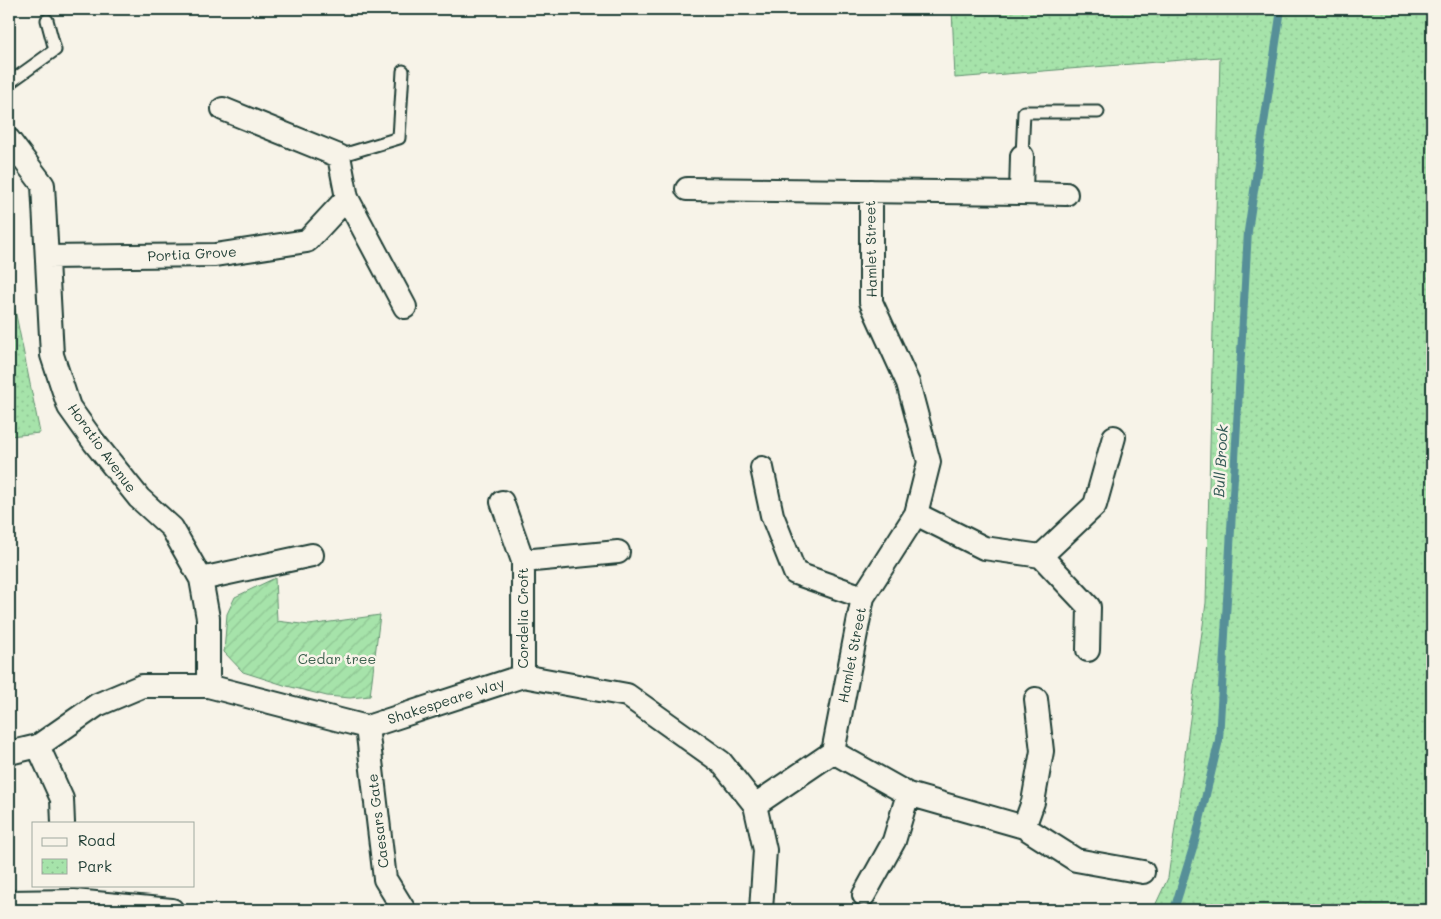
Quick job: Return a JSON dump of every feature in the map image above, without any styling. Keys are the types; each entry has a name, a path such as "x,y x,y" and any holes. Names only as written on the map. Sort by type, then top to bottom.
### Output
{"street":[{"path":"223,109 339,156 347,198 405,307"},
{"name":"Horatio Avenue","path":"9,140 43,185 52,355 69,407 94,442 139,498 172,528 202,579 208,618 208,686"},
{"path":"1021,193 1022,156"},
{"name":"Hamlet Street","path":"687,189 1066,194"},
{"name":"Hamlet Street","path":"833,752 863,597 916,514 929,462 908,383 871,302 871,191"},
{"name":"Portia Grove","path":"48,257 215,255 307,241 347,198"},
{"path":"1040,556 1096,505 1114,437"},
{"path":"762,468 772,515 795,573 863,597"},
{"name":"Cordelia Croft","path":"502,502 523,560 523,676"},
{"path":"916,514 984,548 1040,556 1089,607 1088,650"},
{"name":"Cordelia Croft","path":"523,560 618,552"},
{"path":"202,579 312,555"},
{"name":"Shakespeare Way","path":"367,727 523,676 627,695 721,762 756,805 765,850 761,910"},
{"path":"9,753 38,746 97,705 142,686 208,686 367,727"},
{"path":"1024,827 1033,802 1042,751 1036,699"},
{"name":"Caesars Gate","path":"367,727 386,879 404,910"},
{"path":"38,746 62,800 63,822"},
{"path":"756,805 833,752 908,794 1024,827 1076,860 1143,872"},
{"path":"864,895 894,841 908,794"},
{"path":"9,902 73,893 172,910"}],"lane":[{"path":"9,83 56,50 47,20"},
{"path":"339,156 399,138 403,71"},
{"path":"1022,156 1024,112 1098,112"}],"green space":[{"path":"952,9 1432,9 1432,910 1153,910 1168,878 1206,603 1220,57 955,78"},
{"path":"9,295 12,295 40,433 9,436"},
{"name":"Cedar tree","path":"275,578 277,621 309,625 380,615 370,696 350,698 327,696 287,686 243,672 224,652 227,614 235,597"}],"waterway":[{"name":"Bull Brook","path":"1174,910 1195,841 1219,740 1248,231 1281,9"}]}
